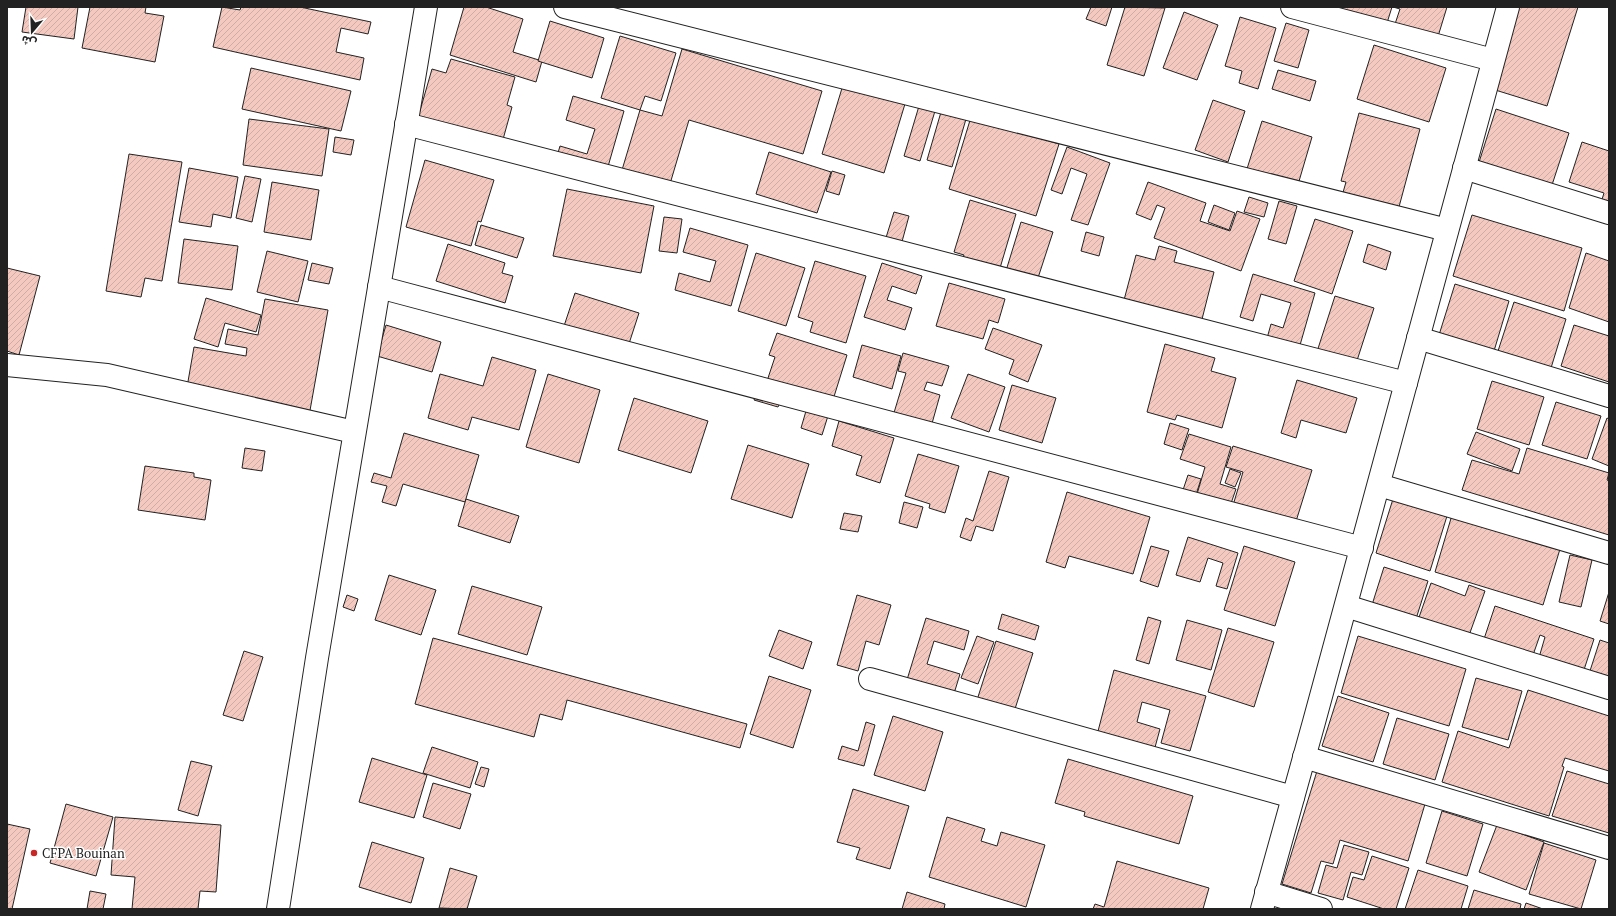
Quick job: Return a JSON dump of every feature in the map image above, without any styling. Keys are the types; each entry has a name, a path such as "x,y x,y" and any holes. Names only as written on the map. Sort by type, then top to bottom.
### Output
{"street":[{"path":"278,909 316,658 425,7"},
{"path":"565,7 1447,230"},
{"path":"1292,7 1494,60"},
{"path":"1321,909 1264,901 1362,548 1508,7"},
{"path":"406,124 1406,383"},
{"path":"1464,168 1609,213"},
{"path":"379,287 1362,548"},
{"path":"1418,338 1609,396"},
{"path":"7,365 107,375 354,432"},
{"path":"1379,485 1609,553"},
{"path":"1346,606 1609,688"},
{"path":"870,679 1293,797"},
{"path":"1304,756 1609,848"}],"building":[{"path":"26,7 78,7 74,39 22,32"},
{"path":"90,7 146,7 145,13 164,16 155,62 82,48"},
{"path":"222,7 240,10 241,7 300,7 371,22 368,34 341,28 336,52 364,58 360,80 213,47"},
{"path":"464,7 486,7 523,19 513,52 542,61 536,82 450,55"},
{"path":"1091,7 1112,7 1106,26 1086,19"},
{"path":"1125,7 1165,8 1144,76 1107,65"},
{"path":"1324,7 1392,7 1386,26"},
{"path":"1393,7 1447,7 1436,43 1393,30 1400,9"},
{"path":"1518,7 1578,7 1547,106 1492,89"},
{"path":"1184,12 1218,25 1197,80 1163,68"},
{"path":"1240,17 1276,28 1258,89 1239,83 1242,71 1225,66"},
{"path":"550,21 604,38 592,78 538,61"},
{"path":"1286,23 1309,30 1298,68 1274,61"},
{"path":"620,36 676,53 661,101 645,96 640,110 601,98"},
{"path":"1374,45 1446,68 1429,122 1357,99"},
{"path":"682,49 822,91 803,154 689,120 667,194 619,180 640,110 662,116"},
{"path":"451,59 515,77 507,105 512,107 502,143 413,135 432,69 446,73"},
{"path":"251,68 351,91 341,131 242,109"},
{"path":"1278,70 1316,81 1310,101 1272,89"},
{"path":"846,75 908,94 884,173 822,154"},
{"path":"573,96 624,111 605,177 555,163 560,146 587,154 595,129 566,120"},
{"path":"1213,100 1245,111 1228,162 1195,150"},
{"path":"919,106 935,111 920,161 904,156"},
{"path":"1496,109 1569,133 1552,185 1473,181"},
{"path":"941,112 966,119 952,167 927,160"},
{"path":"1359,113 1420,129 1396,218 1340,203 1346,182 1341,181"},
{"path":"971,117 1059,144 1036,216 949,189"},
{"path":"249,119 329,129 322,176 243,165"},
{"path":"1262,121 1312,137 1297,188 1246,172"},
{"path":"335,137 354,140 351,155 333,152"},
{"path":"1582,142 1609,151 1609,219 1597,215 1604,193 1569,182"},
{"path":"1067,147 1110,163 1088,225 1071,220 1087,174 1071,168 1062,194 1051,190"},
{"path":"769,152 831,172 817,213 756,194"},
{"path":"129,154 182,162 162,281 145,278 141,297 106,291"},
{"path":"425,160 494,180 481,222 478,221 471,246 406,227"},
{"path":"189,168 238,177 231,218 213,214 211,227 179,222"},
{"path":"832,171 845,175 839,195 826,191"},
{"path":"245,176 261,179 252,222 236,218"},
{"path":"272,182 319,190 311,240 264,232"},
{"path":"1148,182 1206,203 1200,221 1230,231 1237,211 1260,219 1241,271 1154,238 1165,208 1157,205 1151,220 1136,214"},
{"path":"567,189 654,206 641,273 553,256"},
{"path":"1249,197 1268,203 1264,217 1244,212"},
{"path":"970,200 1016,214 995,285 958,274 964,255 954,252"},
{"path":"1279,201 1297,206 1286,244 1268,239"},
{"path":"1214,205 1235,213 1229,230 1208,222"},
{"path":"894,212 909,216 900,249 884,244"},
{"path":"1472,215 1582,248 1564,311 1453,276"},
{"path":"664,217 682,219 677,253 659,251"},
{"path":"1315,219 1353,231 1332,294 1294,281"},
{"path":"1021,222 1053,232 1036,284 1005,274"},
{"path":"481,225 524,238 517,258 475,245"},
{"path":"690,228 748,245 731,306 675,290 679,273 710,282 716,261 683,252"},
{"path":"1086,232 1104,237 1099,256 1081,251"},
{"path":"184,239 238,246 232,290 178,283"},
{"path":"448,244 505,263 502,273 513,276 505,303 436,281"},
{"path":"1368,244 1391,252 1386,270 1363,262"},
{"path":"1159,246 1177,251 1174,262 1214,272 1198,335 1120,315 1136,255 1155,260"},
{"path":"267,251 308,261 298,302 257,292"},
{"path":"756,253 805,268 786,326 738,311"},
{"path":"1586,253 1609,261 1609,322 1569,308"},
{"path":"815,261 866,276 846,343 810,332 813,322 798,317"},
{"path":"312,263 333,268 329,284 308,280"},
{"path":"882,263 922,276 916,294 892,286 887,300 912,308 905,330 864,317"},
{"path":"7,268 40,276 19,355 7,351"},
{"path":"1253,274 1315,293 1296,359 1264,349 1271,324 1283,328 1291,303 1261,294 1253,321 1240,317"},
{"path":"949,283 1005,299 998,323 989,320 983,339 936,326"},
{"path":"1455,284 1509,301 1494,351 1439,335"},
{"path":"575,293 639,313 623,362 559,341"},
{"path":"1335,296 1374,308 1352,376 1313,364"},
{"path":"206,298 261,315 256,332 225,323 218,347 194,339"},
{"path":"265,299 328,310 309,416 186,393 194,347 246,356 247,348 225,344 228,329 258,335"},
{"path":"1514,302 1566,319 1551,368 1498,351"},
{"path":"386,325 441,342 432,372 377,356"},
{"path":"1574,325 1609,336 1609,382 1561,366"},
{"path":"993,328 1042,345 1028,382 1009,374 1014,360 985,349"},
{"path":"777,333 847,355 822,435 801,428 806,411 780,403 778,407 754,400 759,385 765,387 775,357 769,355"},
{"path":"1165,344 1215,358 1211,371 1236,378 1222,428 1177,415 1175,420 1147,412"},
{"path":"862,345 901,356 892,389 853,377"},
{"path":"903,353 949,366 942,386 927,382 924,390 940,395 931,427 893,416 906,373 898,371"},
{"path":"492,357 536,370 519,430 472,417 468,430 428,418 440,374 483,386"},
{"path":"548,374 600,390 579,463 526,447"},
{"path":"968,374 1005,387 989,432 951,418"},
{"path":"1297,380 1357,398 1346,433 1301,420 1296,438 1281,433"},
{"path":"1492,381 1544,397 1529,445 1477,429"},
{"path":"1012,385 1056,398 1042,443 999,430"},
{"path":"634,398 708,421 691,473 618,450"},
{"path":"1556,402 1601,416 1587,459 1542,445"},
{"path":"1607,418 1609,419 1609,466 1592,459"},
{"path":"839,421 894,438 880,483 856,475 862,456 832,446"},
{"path":"1170,423 1189,429 1182,450 1164,444"},
{"path":"1476,432 1520,449 1512,471 1467,454"},
{"path":"404,433 479,455 465,502 403,484 396,506 382,502 387,486 371,482 374,473 391,478"},
{"path":"1189,434 1231,447 1220,484 1236,489 1228,512 1195,501 1205,467 1180,459"},
{"path":"748,445 809,464 792,518 731,499"},
{"path":"1233,446 1312,470 1293,531 1231,512 1243,472 1226,467"},
{"path":"245,448 265,451 262,471 242,468"},
{"path":"1527,448 1609,473 1607,480 1609,481 1609,535 1462,490 1472,460 1519,474"},
{"path":"918,454 959,466 945,513 929,508 930,504 905,496"},
{"path":"145,466 194,473 194,477 211,480 205,520 138,510"},
{"path":"1230,469 1241,473 1235,487 1225,483"},
{"path":"989,471 1009,477 993,531 976,526 971,541 960,537 966,518 973,521"},
{"path":"1188,475 1201,479 1194,501 1181,496"},
{"path":"1067,492 1150,517 1133,574 1069,556 1065,568 1046,562"},
{"path":"466,499 519,516 510,543 458,526"},
{"path":"1393,499 1447,516 1430,571 1376,553"},
{"path":"904,502 923,507 917,528 899,523"},
{"path":"844,513 862,516 858,532 840,529"},
{"path":"1452,515 1560,549 1543,605 1435,572"},
{"path":"1188,537 1238,553 1227,589 1216,586 1223,563 1208,558 1200,582 1176,575"},
{"path":"1151,546 1169,551 1158,587 1140,581"},
{"path":"1244,546 1295,562 1275,626 1224,610"},
{"path":"1570,555 1592,560 1581,607 1559,602"},
{"path":"1384,567 1428,581 1415,622 1371,608"},
{"path":"389,575 436,590 421,635 375,620"},
{"path":"1431,583 1465,596 1469,585 1485,591 1467,641 1417,623"},
{"path":"472,586 542,607 527,655 458,634"},
{"path":"1609,592 1609,624 1600,621"},
{"path":"347,595 358,599 354,611 343,607"},
{"path":"857,595 891,605 879,645 866,641 858,671 837,665"},
{"path":"1495,606 1594,639 1582,676 1538,661 1545,637 1540,635 1532,658 1483,642"},
{"path":"1002,614 1039,626 1035,640 998,629"},
{"path":"1148,617 1161,621 1149,664 1136,660"},
{"path":"926,618 969,631 964,650 934,641 927,664 960,674 953,697 906,683"},
{"path":"1187,620 1222,630 1211,670 1176,660"},
{"path":"1228,628 1274,642 1254,707 1208,692"},
{"path":"779,630 812,642 803,669 769,656"},
{"path":"977,636 994,642 978,684 961,678"},
{"path":"1358,636 1466,669 1449,726 1341,693"},
{"path":"433,638 747,724 740,748 567,700 562,720 540,714 534,737 415,704"},
{"path":"1600,640 1609,643 1609,684 1588,677"},
{"path":"996,641 1033,653 1014,712 977,700"},
{"path":"244,651 263,657 243,721 223,715"},
{"path":"1114,670 1206,696 1190,751 1161,743 1170,710 1142,702 1137,722 1160,729 1154,751 1097,735"},
{"path":"769,676 811,690 793,748 750,734"},
{"path":"1476,678 1522,691 1508,740 1462,727"},
{"path":"1528,690 1609,716 1609,771 1565,758 1562,766 1564,767 1549,816 1442,782 1458,731 1509,748"},
{"path":"1338,696 1389,713 1373,762 1322,746"},
{"path":"893,716 943,732 925,791 874,775"},
{"path":"1397,718 1449,734 1435,780 1383,764"},
{"path":"866,722 875,725 864,766 838,759 842,746 858,751"},
{"path":"432,747 478,762 470,788 423,773"},
{"path":"372,758 427,775 414,818 359,802"},
{"path":"1068,759 1193,796 1179,844 1084,816 1085,812 1055,803"},
{"path":"191,761 212,766 198,816 178,810"},
{"path":"481,767 489,769 484,787 475,784"},
{"path":"1317,771 1425,804 1408,861 1340,840 1333,864 1321,861 1311,893 1282,884"},
{"path":"1567,771 1609,784 1609,833 1552,816"},
{"path":"433,783 471,794 460,829 423,817"},
{"path":"853,789 909,806 890,869 856,859 860,848 837,842"},
{"path":"66,804 113,817 96,876 50,863"},
{"path":"1442,811 1483,824 1467,876 1426,863"},
{"path":"115,817 221,825 216,892 200,891 198,909 132,909 135,877 111,875"},
{"path":"947,817 985,829 981,841 997,846 1001,832 1045,845 1026,907 929,877"},
{"path":"7,824 30,829 12,909 7,909"},
{"path":"1497,825 1544,842 1526,890 1479,872"},
{"path":"372,842 424,858 411,903 359,887"},
{"path":"1544,843 1596,860 1581,909 1529,894"},
{"path":"1344,845 1369,852 1362,875 1351,872 1343,900 1318,893 1326,865 1337,868"},
{"path":"1372,856 1409,868 1396,909 1384,909 1347,897 1353,877 1364,880"},
{"path":"1117,861 1209,888 1203,909 1093,909 1095,904 1104,907"},
{"path":"450,868 477,876 467,909 439,908"},
{"path":"1418,870 1468,886 1461,909 1405,909"},
{"path":"1474,890 1521,904 1520,909 1468,909"},
{"path":"90,891 106,894 103,909 87,909"},
{"path":"907,892 945,904 944,909 902,909"},
{"path":"1526,903 1543,909 1524,909"}],"place":[{"name":"CFPA Bouinan","path":"34,853"}]}
